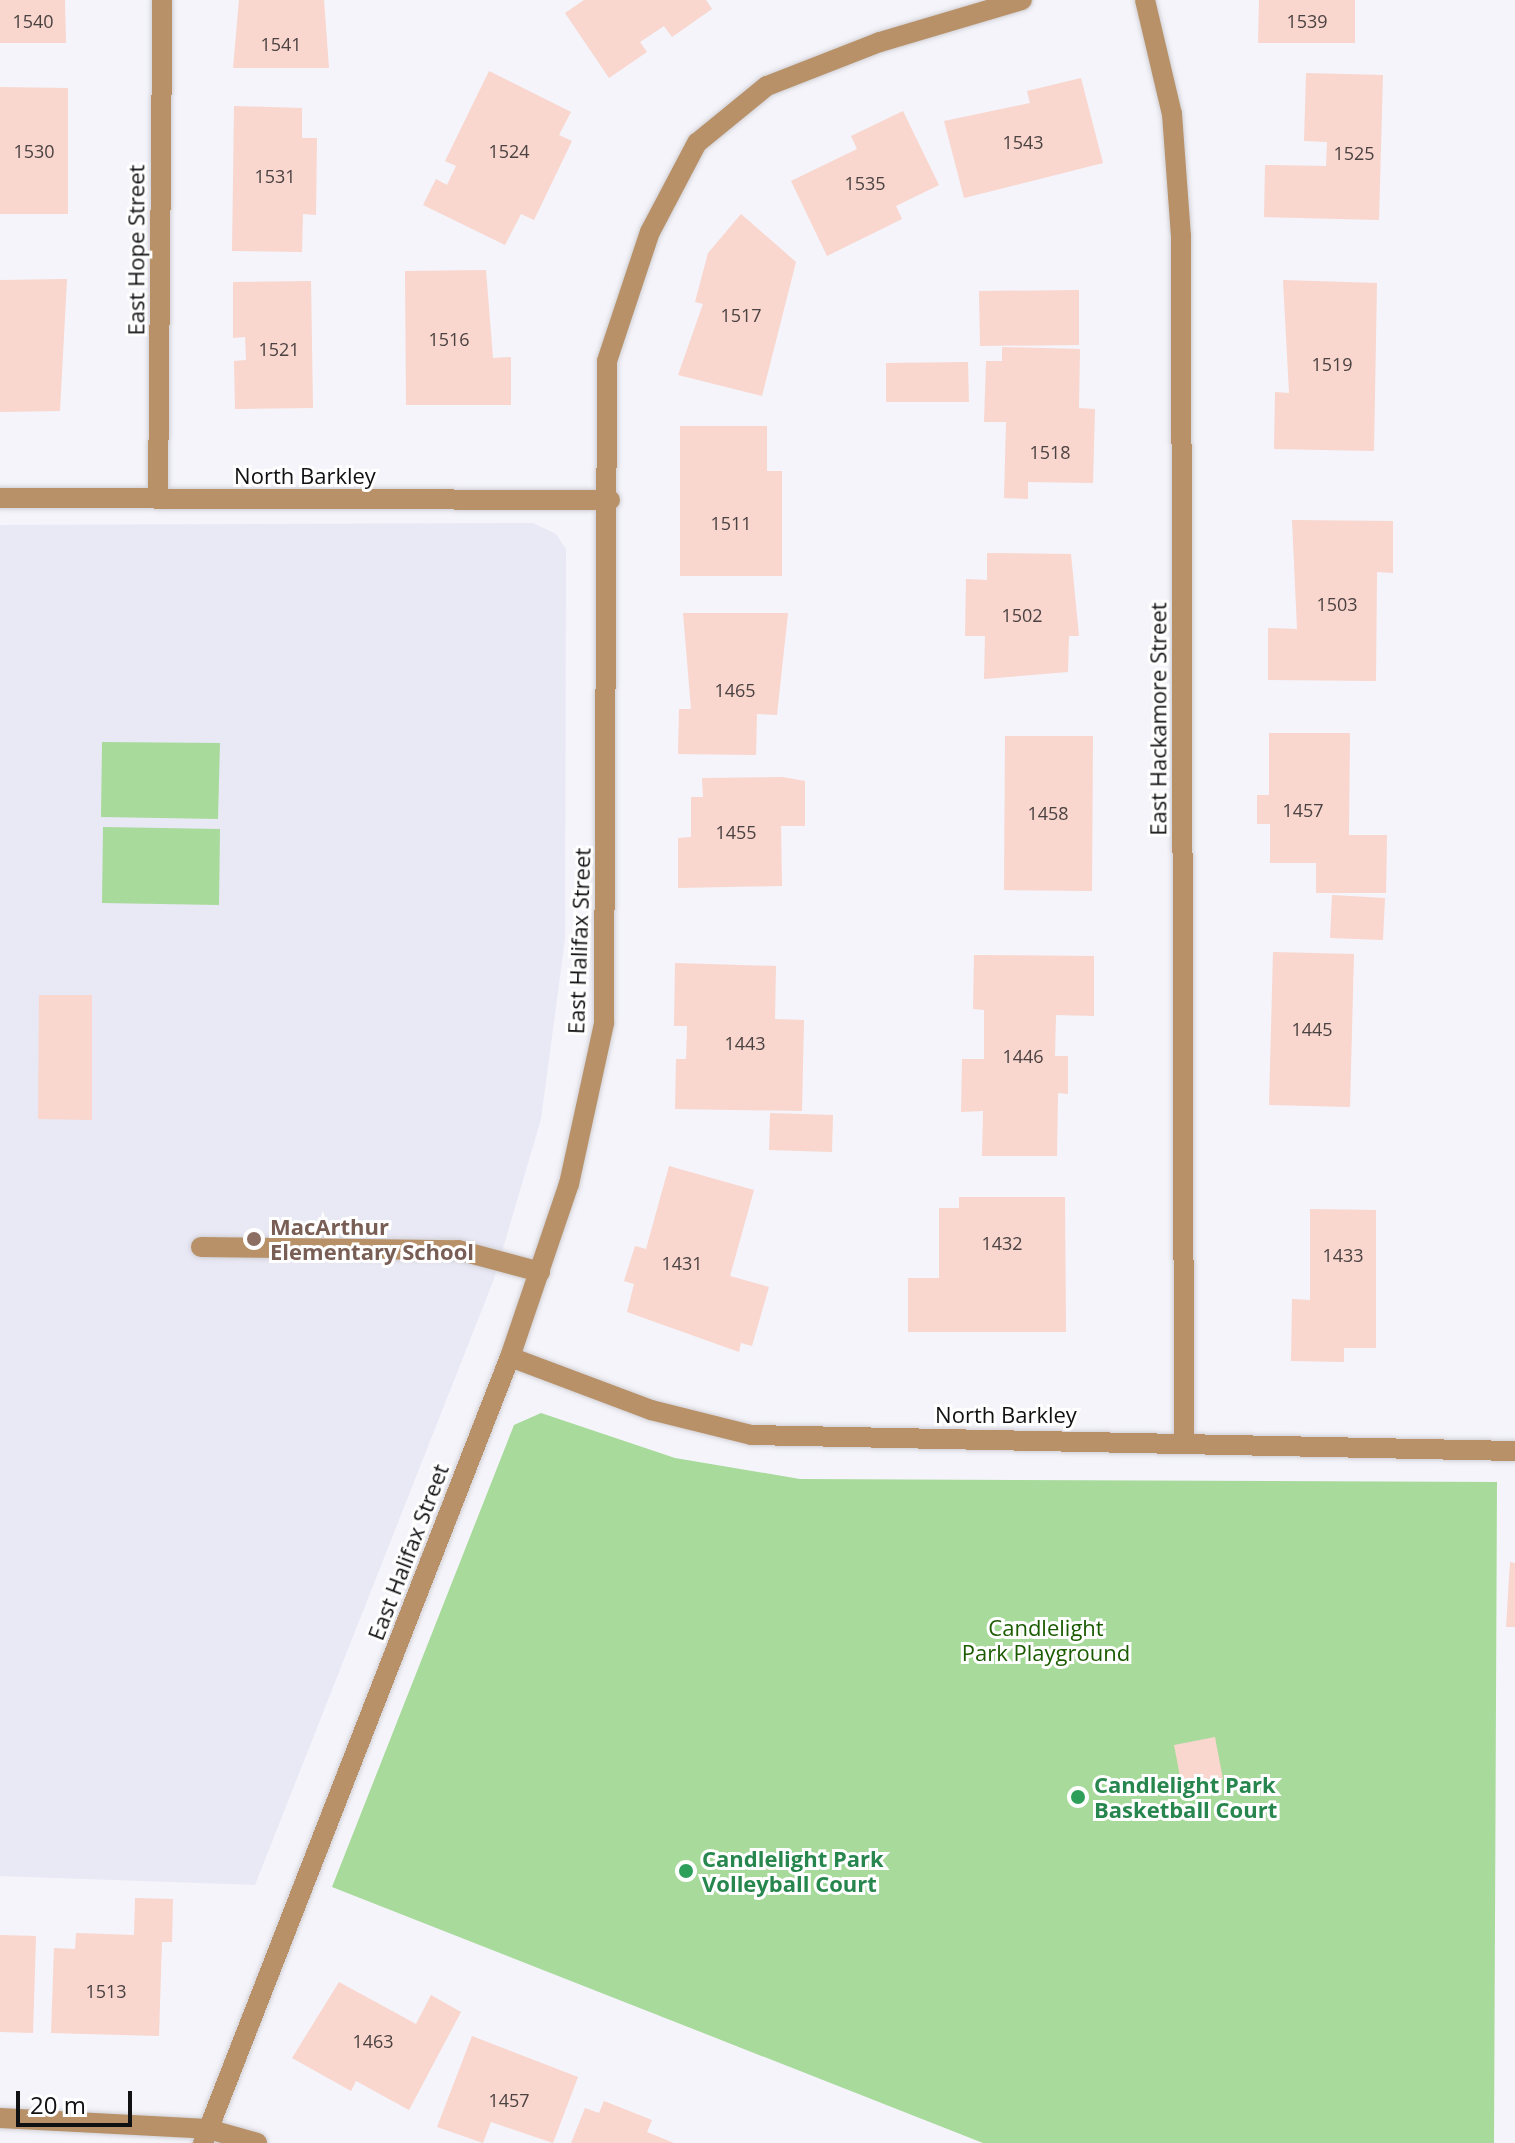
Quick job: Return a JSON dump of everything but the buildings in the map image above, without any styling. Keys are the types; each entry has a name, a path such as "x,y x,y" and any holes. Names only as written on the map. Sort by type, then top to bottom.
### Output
{"street":[{"name":"East Hope Street","path":"158,499 162,0"},
{"name":"East Halifax Street","path":"205,2136 510,1357 569,1184 604,1023 610,500 607,361 650,232 697,143 767,86 880,42 1022,0"},
{"name":"East Hackamore Street","path":"1145,0 1172,114 1181,236 1184,1441"},
{"name":"North Barkley","path":"0,498 610,500"},
{"path":"201,1247 458,1250 540,1272"},
{"name":"North Barkley","path":"510,1357 651,1410 751,1435 1184,1441 1515,1451"},
{"path":"0,2118 257,2143"}],"shaded area":[{"name":"MacArthur Elementary School","path":"533,523 556,534 566,549 565,939 541,1119 494,1279 255,1885 0,1876 0,525"}],"green space":[{"path":"102,742 220,743 218,819 101,817"},
{"path":"103,827 220,829 219,905 102,903"},
{"name":"Candlelight Park Playground","path":"541,1413 675,1458 800,1479 1497,1482 1494,2143 983,2143 332,1887 514,1425"}],"place":[{"name":"MacArthur Elementary School","path":"254,1239"},
{"name":"Candlelight Park Basketball Court","path":"1078,1797"},
{"name":"Candlelight Park Volleyball Court","path":"686,1871"}]}
